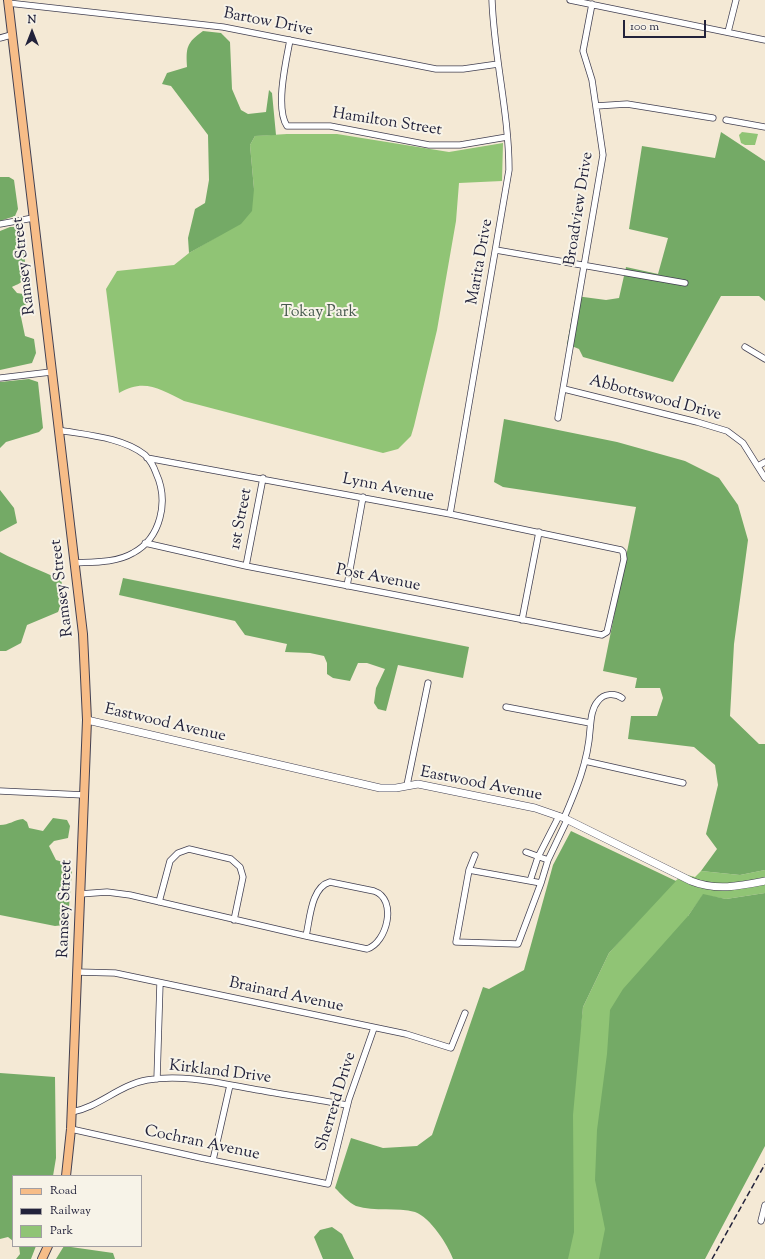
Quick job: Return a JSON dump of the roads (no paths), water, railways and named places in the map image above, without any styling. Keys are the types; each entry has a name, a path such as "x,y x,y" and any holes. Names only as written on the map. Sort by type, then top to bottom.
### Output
{"main road":[{"name":"Ramsey Street","path":"8,1 84,648 87,720 72,1112 66,1175"},
{"path":"42,1259 48,1247"}],"street":[{"name":"Marita Drive","path":"450,514 508,177 507,137 492,21 492,0"},
{"name":"Marita Drive","path":"492,12 496,0"},
{"path":"570,0 765,40"},
{"path":"728,32 736,0"},
{"name":"Bartow Drive","path":"8,1 223,27 436,69 463,69 498,64"},
{"name":"Broadview Drive","path":"558,418 603,156 592,80 583,51 592,4"},
{"path":"0,38 11,35"},
{"name":"Hamilton Street","path":"290,40 282,85 284,120 287,126 330,126 429,145 460,145 507,137"},
{"path":"596,106 626,104 713,118"},
{"path":"726,120 765,127"},
{"path":"0,224 33,218"},
{"path":"496,250 585,264 685,283"},
{"path":"745,347 765,359"},
{"path":"0,378 51,372"},
{"name":"Abbottswood Drive","path":"564,390 697,422 727,431 743,443 765,478"},
{"path":"58,430 120,443 147,458 160,483 163,502 159,521 145,543 133,554 118,559 74,563"},
{"name":"Lynn Avenue","path":"147,458 263,478 450,514 622,551 624,559 606,634"},
{"path":"758,466 765,462"},
{"name":"1st Street","path":"246,566 263,478"},
{"path":"347,586 363,497"},
{"path":"522,620 539,532"},
{"name":"Post Avenue","path":"145,543 246,566 347,586 600,635 606,634"},
{"path":"407,785 428,682"},
{"path":"474,855 469,870 456,942 518,944 563,818 578,786 585,761 590,723 594,706 602,697 612,694 622,698"},
{"path":"506,707 590,723"},
{"name":"Eastwood Avenue","path":"87,720 380,788 396,788 414,784 535,808 563,818 698,884 724,887 765,881"},
{"path":"585,761 683,783"},
{"path":"0,792 84,795"},
{"path":"530,881 538,857 563,818"},
{"path":"159,902 170,861 178,853 188,849 223,857 234,861 243,874 234,920"},
{"path":"526,852 548,860"},
{"path":"469,870 541,883"},
{"path":"80,894 119,893 234,920 306,936 366,949 377,944 381,938 388,910 387,903 377,892 334,882 327,883 316,893 306,936"},
{"name":"Brainard Avenue","path":"77,972 115,973 406,1034 451,1048 465,1013"},
{"path":"157,1079 160,983"},
{"name":"Sherrerd Drive","path":"328,1184 347,1105 374,1028"},
{"name":"Kirkland Drive","path":"72,1112 90,1107 123,1088 157,1079 180,1078 347,1105"},
{"path":"213,1160 230,1085"},
{"name":"Cochran Avenue","path":"71,1129 328,1184"},
{"path":"762,1221 765,1205"}],"railway":[{"path":"712,1259 765,1164"}],"park label":[{"name":"Tokay Park","path":"319,313"}]}
